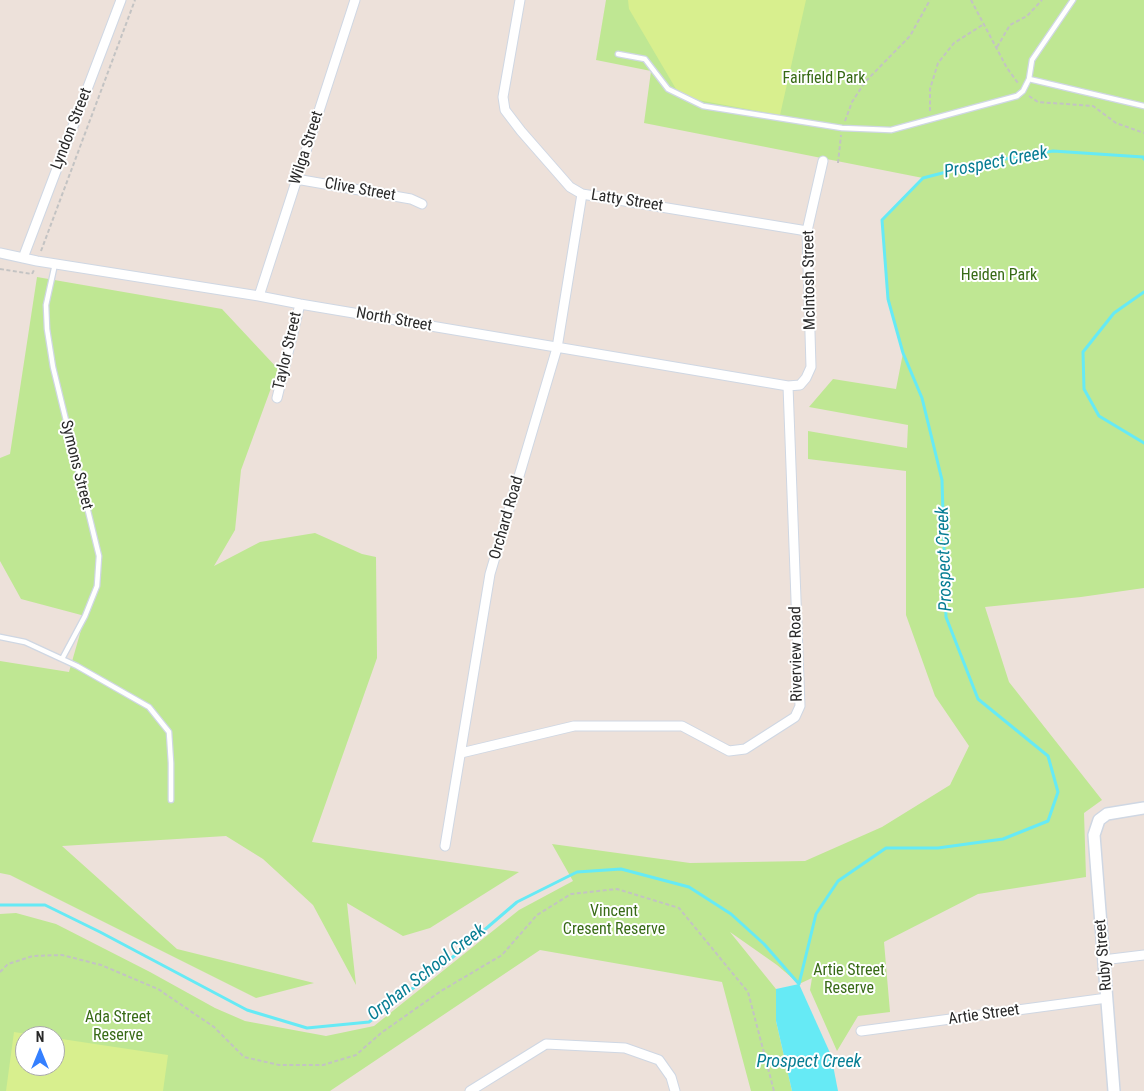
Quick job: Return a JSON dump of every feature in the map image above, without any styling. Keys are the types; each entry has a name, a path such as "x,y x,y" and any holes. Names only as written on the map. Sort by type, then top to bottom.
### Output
{"street":[{"name":"Lyndon Street","path":"23,258 121,0"},
{"name":"Wilga Street","path":"259,296 355,0"},
{"name":"Latty Street","path":"520,0 503,97 505,110 512,121 570,187 582,194 807,231"},
{"name":"McIntosh Street","path":"788,386 800,385 811,367 807,231 823,161"},
{"name":"Clive Street","path":"296,179 411,199 422,204"},
{"name":"Orchard Road","path":"445,846 490,574 557,348 582,194"},
{"name":"North Street","path":"0,253 55,264 259,296 788,386"},
{"name":"Taylor Street","path":"277,398 300,304"},
{"name":"Riverview Road","path":"461,753 574,726 682,726 729,751 745,749 795,717 800,706 788,386"},
{"name":"Ruby Street","path":"1114,1091 1094,835 1099,820 1107,814 1144,808"},
{"path":"1103,960 1144,956"},
{"name":"Artie Street","path":"861,1031 1107,998"},
{"path":"470,1091 546,1044 569,1044 625,1048 660,1060 671,1077 675,1091"}],"lane":[{"path":"618,54 645,59 668,88 703,106 842,128 891,130 1017,96 1023,91 1030,79 1032,60 1073,0"},
{"path":"1030,79 1144,106"},
{"name":"Symons Street","path":"55,264 46,305 52,367 98,556 97,586 85,616 62,659"},
{"path":"0,637 25,642 78,666 149,707 168,732 171,763 171,800"}],"path":[{"path":"43,244 135,0"},
{"path":"838,163 842,128 852,102 865,82 910,36 930,0"},
{"path":"971,0 1007,68 1023,91 1038,102 1094,106 1116,123 1144,133"},
{"path":"997,47 1010,25 1027,16 1042,0"},
{"path":"930,120 930,89 938,63 954,43 984,24"},
{"path":"0,269 32,274"},
{"path":"0,972 8,964 34,956 62,954 93,963 158,989 214,1027 244,1057 279,1065 323,1065 356,1055 381,1033 442,991 502,955 537,915 571,894 617,889 679,908 748,992 774,1091"}],"green space":[{"path":"606,0 1144,0 1144,588 985,607 1009,682 1102,800 1084,813 1086,877 978,894 884,942 890,1012 858,1016 837,1051 810,990 812,978 799,984 777,965 730,932 776,989 776,1021 792,1091 751,1091 722,982 540,950 330,1091 0,1091 0,914 16,913 56,924 215,1008 245,1021 326,1036 374,1026 519,910 573,881 552,844 690,863 805,861 882,827 950,785 969,746 935,696 906,615 906,471 808,459 808,431 907,448 908,425 809,407 833,379 896,389 903,353 888,299 882,220 923,178 644,123 651,71 596,60"},
{"path":"628,0 806,0 780,115 692,99 676,89 629,9"},
{"path":"37,277 222,309 278,369 241,470 235,530 214,566 260,542 315,533 362,554 376,557 377,658 312,842 519,872 430,928 403,936 347,903 356,985 313,905 263,859 226,836 62,846 177,949 314,983 256,998 10,875 0,873 0,661 69,672 85,616 21,599 0,561 0,458 10,454"},
{"path":"14,1032 15,1076 65,1076 65,1040 168,1055 163,1091 6,1091"}],"water":[{"name":"Prospect Creek","path":"799,984 831,1055 838,1091 792,1091 776,1021 776,989"}],"waterway":[{"name":"Prospect Creek","path":"799,984 816,914 838,881 886,848 938,848 1003,839 1048,821 1058,792 1048,756 978,699 946,617 942,480 922,398 903,353 888,299 882,220 923,178 981,163 1053,151 1143,157 1144,159"},
{"name":"Prospect Creek","path":"1144,292 1114,313 1083,352 1084,389 1099,416 1144,443"},
{"name":"Orphan School Creek","path":"0,905 45,905 247,1010 307,1028 369,1022 447,962 517,902 577,872 621,869 689,887 731,914 764,944 799,984"}],"park label":[{"name":"Fairfield Park","path":"824,79"},
{"name":"Heiden Park","path":"999,276"},
{"name":"Vincent Cresent Reserve","path":"614,921"},
{"name":"Artie Street Reserve","path":"849,980"},
{"name":"Ada Street Reserve","path":"118,1027"}]}
